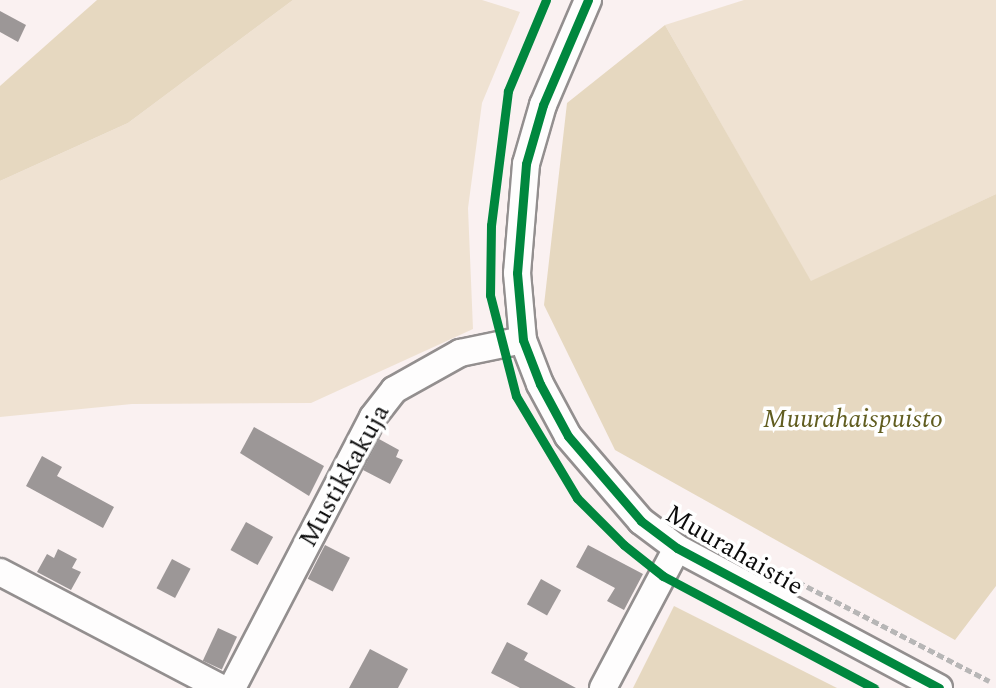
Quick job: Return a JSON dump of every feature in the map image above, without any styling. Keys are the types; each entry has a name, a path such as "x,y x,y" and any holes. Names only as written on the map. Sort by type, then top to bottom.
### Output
{"street":[{"name":"Muurahaistie","path":"588,0 543,105 526,164 517,272 523,340 568,436 603,483 677,548 939,688"},
{"name":"Mustikkakuja","path":"232,688 373,417 394,390 460,353 523,340"},
{"path":"603,688 677,548"},
{"path":"0,572 221,688"}],"path":[{"path":"983,688 996,672"}],"shaded area":[{"path":"293,0 482,0 520,12 482,103 468,208 473,329 311,403 132,404 0,417 0,181 128,123"},
{"path":"744,0 996,0 996,194 811,282 665,25"}],"green space":[{"path":"97,0 293,0 128,123 0,181 0,86"},
{"name":"Muurahaispuisto","path":"665,25 811,281 996,194 996,586 955,640 615,450 544,305 567,103"},
{"path":"674,606 837,688 633,688"}],"building":[{"path":"0,11 26,25 18,42 0,32"},
{"path":"254,427 324,466 309,496 240,453"},
{"path":"379,439 399,450 396,457 403,460 390,484 363,470"},
{"path":"42,456 62,467 57,476 114,507 103,528 26,486"},
{"path":"246,522 273,537 258,565 230,550"},
{"path":"325,545 350,558 333,592 308,579"},
{"path":"588,545 643,574 624,610 607,601 615,588 576,567"},
{"path":"58,549 77,559 72,568 81,572 71,590 37,572 47,554 54,558"},
{"path":"172,559 191,569 175,598 157,588"},
{"path":"541,579 561,590 547,616 527,604"},
{"path":"218,628 237,637 222,670 203,661"},
{"path":"507,642 528,653 524,660 576,688 520,688 491,673"},
{"path":"370,649 408,669 398,688 349,688"}],"cycle path":[{"path":"546,0 508,91 491,225 490,295 516,396 577,498 624,545 663,576 874,688"},
{"path":"588,0 543,105 526,164 517,273 523,340 540,384 568,436 641,521 677,548 939,688"}]}
